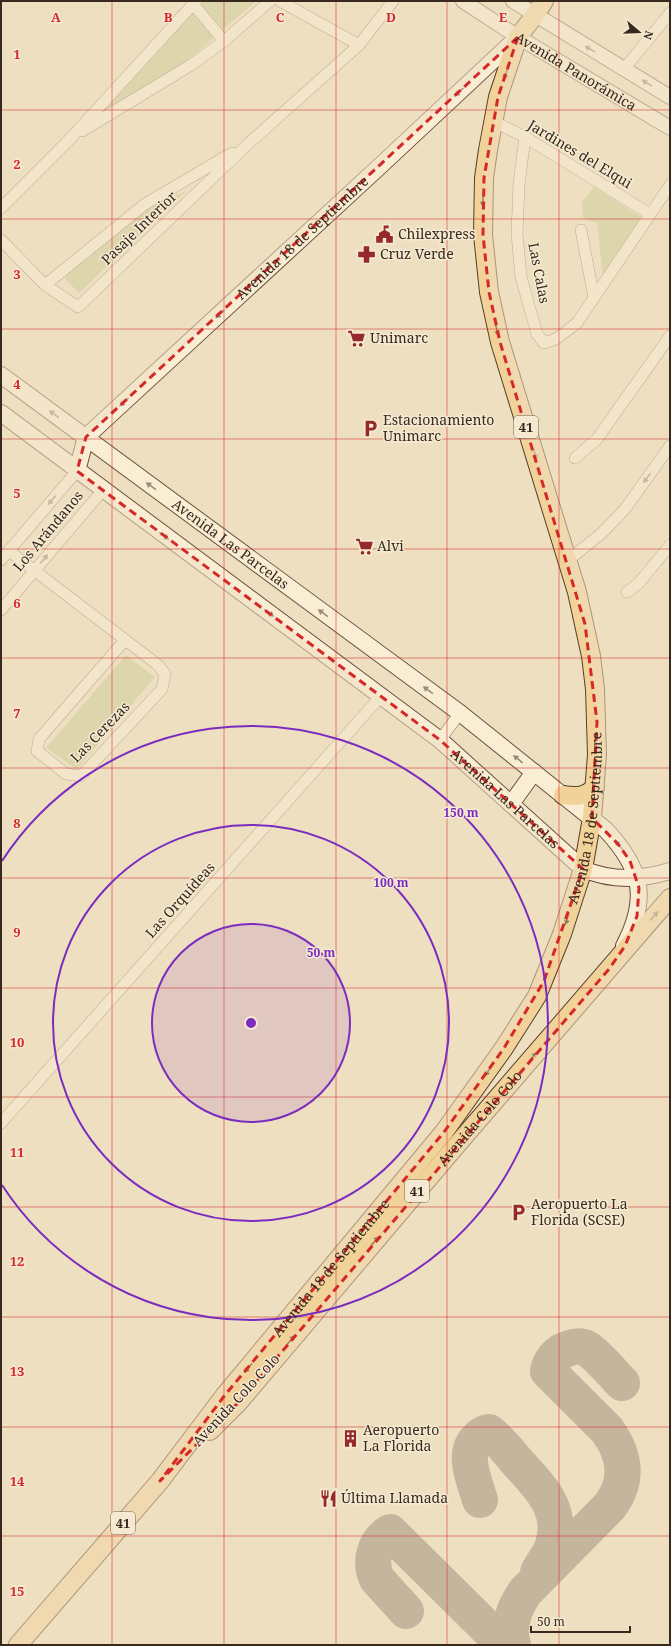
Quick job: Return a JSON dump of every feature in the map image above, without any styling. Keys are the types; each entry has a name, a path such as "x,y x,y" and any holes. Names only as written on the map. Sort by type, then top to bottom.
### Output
{"main road":[{"name":"Avenida 18 de Septiembre","path":"86,437 518,37 540,8"},
{"name":"Avenida 18 de Septiembre","path":"160,1481 225,1395 444,1132 504,1048 537,996 544,981 560,940 582,869 592,818 596,787 597,722 591,656 580,605 500,342 488,292 485,264 483,206 488,150 493,121 503,82 518,37"},
{"name":"Avenida Las Parcelas","path":"1,375 460,713 606,830 630,861 636,878 640,899 637,916 625,946 609,969"},
{"name":"Avenida Las Parcelas","path":"1,413 440,740 582,869 606,877 636,878 670,871"},
{"path":"77,471 86,437"},
{"path":"511,804 534,772"},
{"path":"563,795 583,796 596,787"},
{"name":"Avenida Colo Colo","path":"160,1481 238,1403 460,1141 670,898"},
{"name":"41","path":"18,1645 160,1481"}],"street":[{"path":"69,140 191,65 224,41 270,1"},
{"path":"280,1 359,45"},
{"name":"Pasaje Interior","path":"1,240 45,285 78,308 249,143 359,45 394,1"},
{"name":"Avenida Panorámica","path":"463,1 518,37 670,128"},
{"name":"Avenida Panorámica","path":"513,1 540,8 624,69 670,97"},
{"path":"1,208 69,140 195,2 224,41"},
{"path":"624,69 670,13"},
{"name":"Jardines del Elqui","path":"493,121 525,137 650,214"},
{"name":"Las Calas","path":"525,137 519,184 517,234 522,278 537,334 544,342 556,339 577,324 670,185"},
{"name":"Pasaje Interior","path":"45,285 146,204 249,143"},
{"path":"580,230 594,298"},
{"path":"575,458 597,440 670,336"},
{"path":"567,561 602,533 625,509 670,446"},
{"name":"Los Arándanos","path":"1,560 77,471"},
{"name":"Los Arándanos","path":"1,610 103,490"},
{"path":"627,592 639,583 670,545"},
{"name":"Las Cerezas","path":"8,552 34,570 158,665 165,674 162,689 81,776 66,774 37,751 40,739 125,640"},
{"name":"Las Orquídeas","path":"1,1123 381,696"},
{"name":"Avenida Las Parcelas","path":"440,740 460,713"}],"highlighted area":[{"path":"518,37 498,97 484,178 483,235 489,292 500,342 585,624 597,722 592,818 618,844 630,861 639,888 637,916 625,946 609,969 238,1403 160,1481 225,1395 444,1132 504,1048 544,981 583,869 440,740 77,471 86,437"}],"green space":[{"path":"204,1 256,1 181,66 103,111 191,13"},
{"path":"594,187 641,217 603,278 597,223 583,218 582,202"},
{"path":"186,191 79,293 65,279 67,270 150,206"},
{"path":"126,655 155,677 77,769 46,748"}],"taxiway":[{"path":"513,1645 511,1638 511,1624 518,1604 525,1592 610,1506 620,1487 622,1477 621,1458 613,1439 607,1430 548,1371 550,1365 555,1357 562,1351 580,1346 591,1351 622,1383"},
{"path":"480,1500 471,1468 470,1451 478,1438 489,1432 501,1443 543,1491 553,1511 555,1535 552,1548 538,1572"},
{"path":"406,1611 377,1579 373,1566 374,1553 380,1541 390,1532 504,1645"}],"place":[{"name":"Chilexpress","path":"385,234"},
{"name":"Cruz Verde","path":"367,254"},
{"name":"Unimarc","path":"357,338"},
{"name":"Estacionamiento Unimarc","path":"370,428"},
{"name":"Alvi","path":"364,546"},
{"name":"Aeropuerto La Florida (SCSE)","path":"518,1212"},
{"name":"Aeropuerto La Florida","path":"350,1438"},
{"name":"Última Llamada","path":"328,1498"}]}
